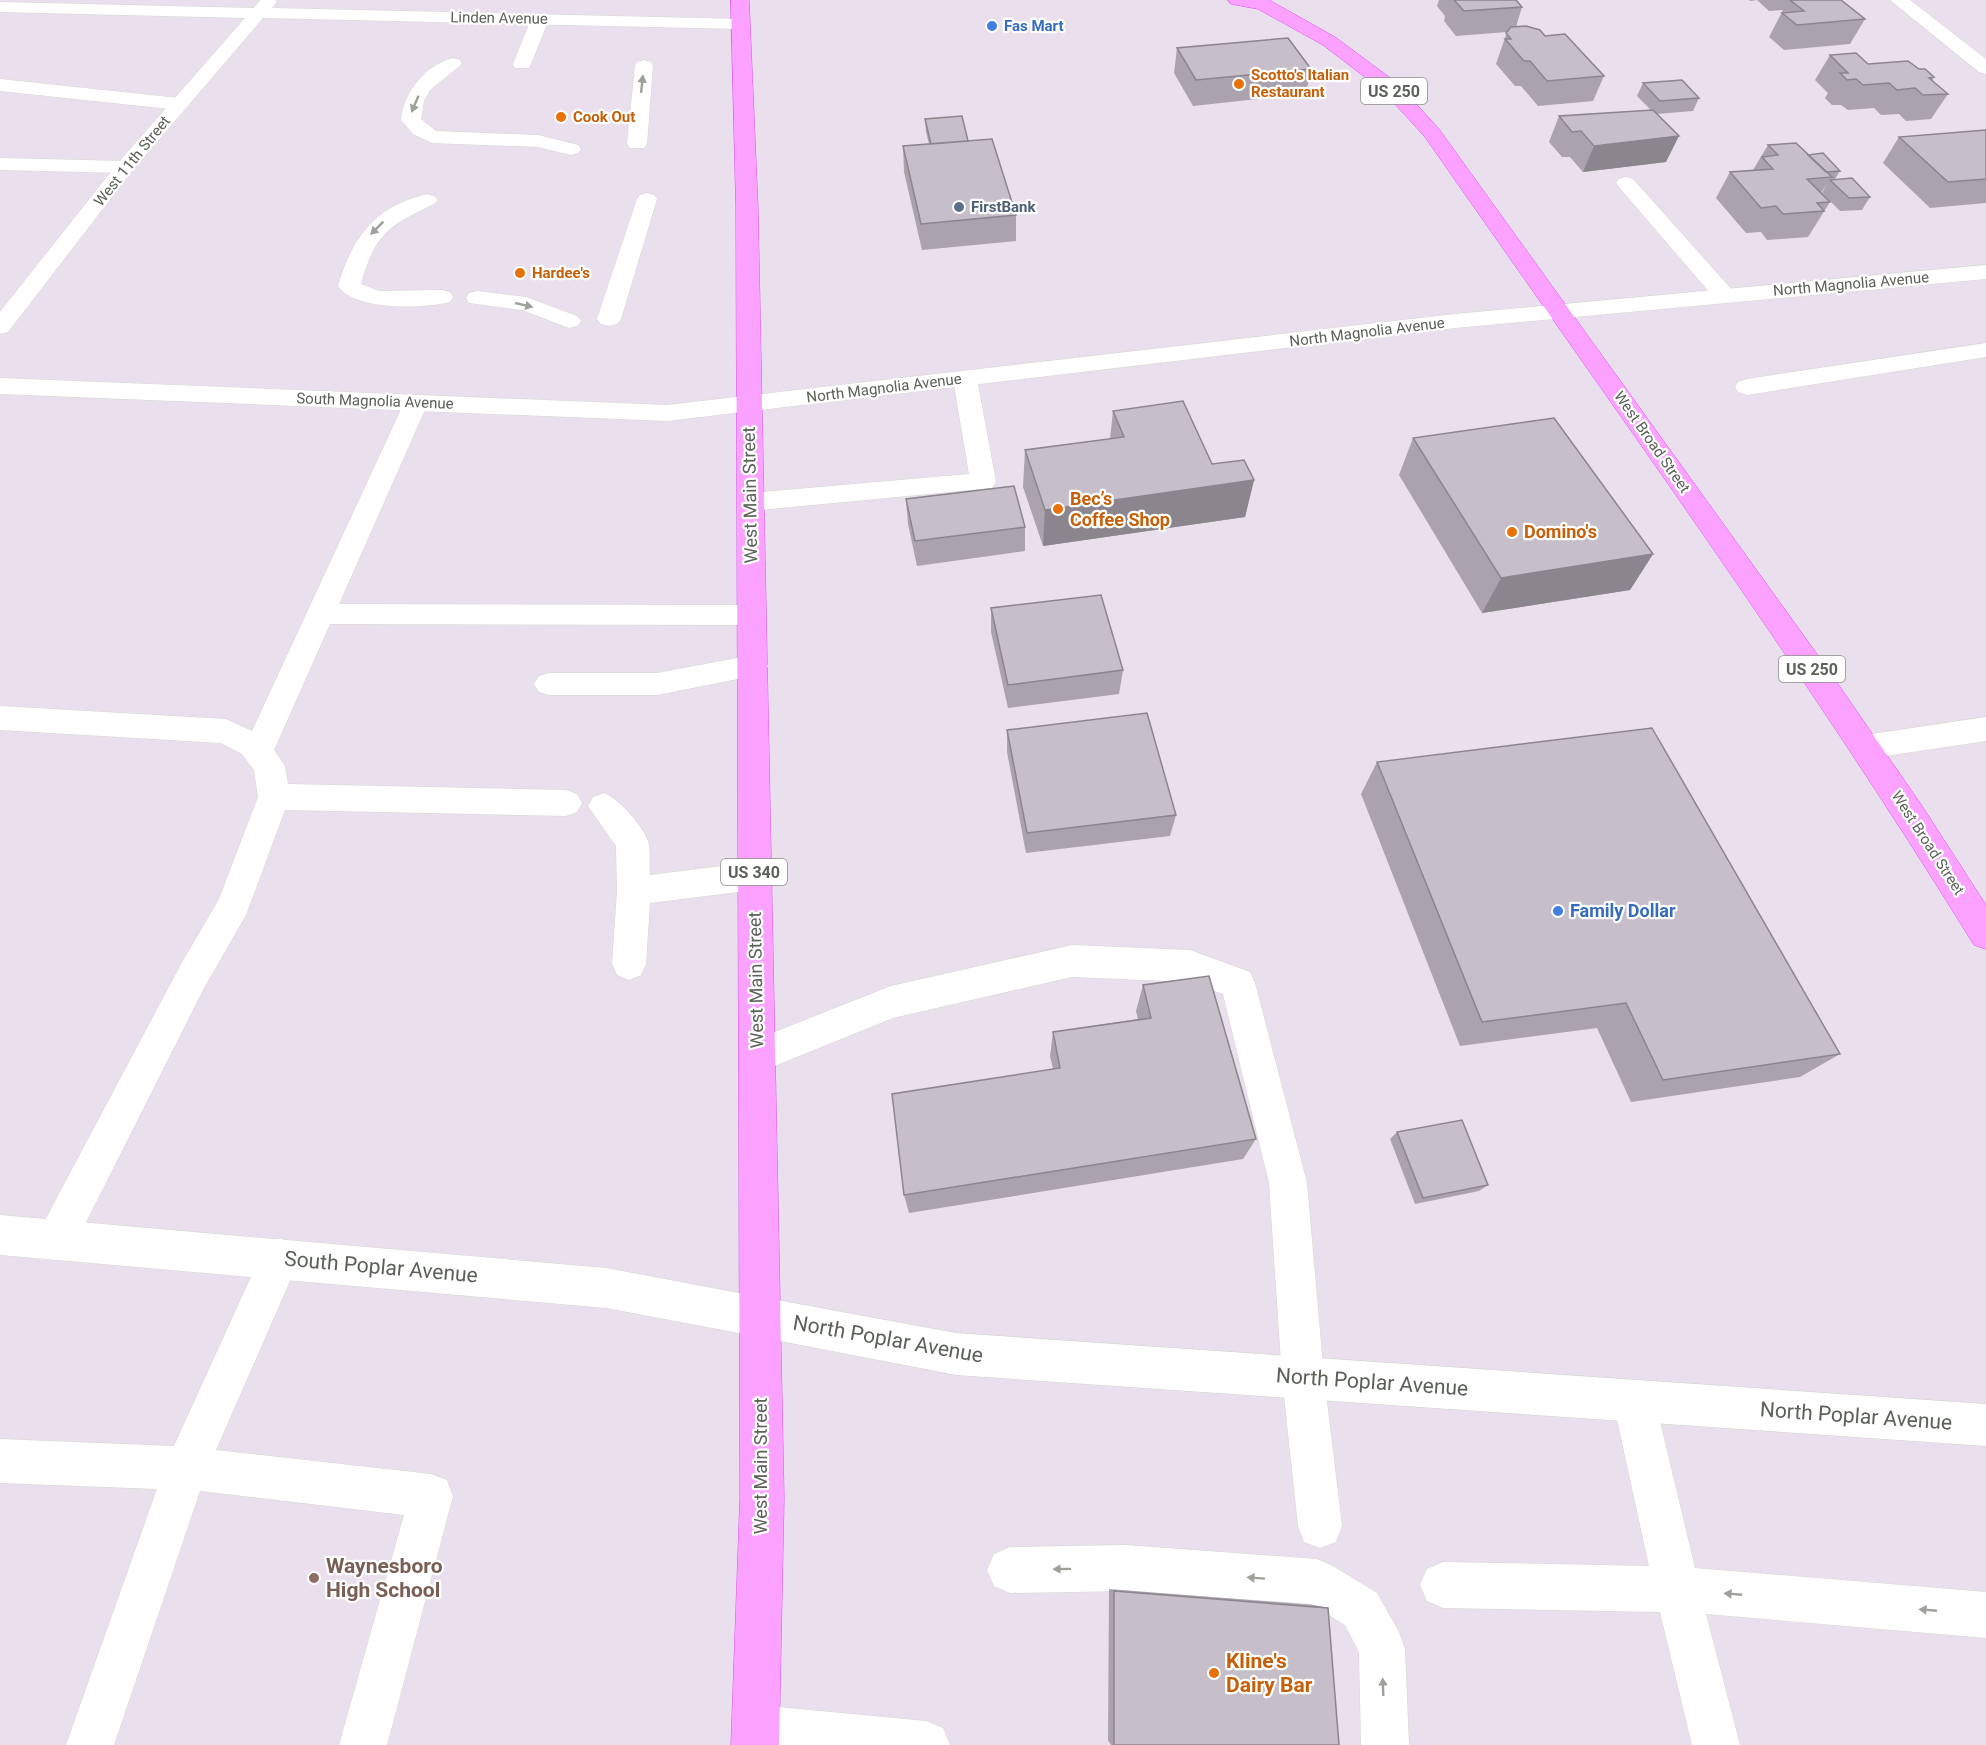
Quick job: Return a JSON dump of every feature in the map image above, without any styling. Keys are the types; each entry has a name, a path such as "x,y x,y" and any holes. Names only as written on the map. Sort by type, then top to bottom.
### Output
{"main road":[{"name":"West Broad Street","path":"1237,0 1264,1 1357,60 1407,104 1442,147 1561,312 1865,747 1986,934"},
{"name":"West Main Street","path":"741,12 753,666 762,1498 755,1737"}],"street":[{"path":"1899,0 1986,68"},
{"name":"Linden Avenue","path":"0,7 263,6 540,19 741,12"},
{"name":"West 11th Street","path":"0,327 125,167 263,6"},
{"path":"522,64 540,19"},
{"path":"453,64 427,80 411,108 411,120 420,130 432,137 538,141 571,149"},
{"path":"637,144 644,66"},
{"path":"0,85 179,104"},
{"path":"0,164 125,167"},
{"path":"1626,183 1725,296"},
{"path":"609,319 647,199"},
{"path":"427,200 375,227 356,258 349,286 356,293 368,298 442,297"},
{"name":"North Magnolia Avenue","path":"749,403 1444,323 1986,272"},
{"path":"477,298 526,304 569,321"},
{"path":"1748,387 1986,350"},
{"path":"750,502 983,482 965,379"},
{"name":"South Magnolia Avenue","path":"0,386 668,413 749,403"},
{"path":"258,753 416,403"},
{"path":"321,615 752,615"},
{"path":"549,684 657,684 753,666"},
{"path":"0,718 226,731 253,744 269,766 274,797 234,905 192,977 57,1238"},
{"path":"1865,747 1986,729"},
{"path":"274,797 566,803"},
{"path":"604,806 632,842 634,891 629,964"},
{"path":"634,891 754,876"},
{"path":"758,1056 891,1002 1072,961 1190,966 1238,983 1288,1183 1303,1377 1320,1526"},
{"name":"South Poplar Avenue","path":"0,1234 606,1288 760,1317"},
{"path":"90,1745 186,1468 280,1258"},
{"name":"North Poplar Avenue","path":"760,1317 956,1354 1986,1425"},
{"path":"1634,1401 1716,1745"},
{"path":"0,1461 186,1468 431,1496 363,1745"},
{"path":"1010,1570 1126,1568 1317,1582 1361,1609 1382,1649 1385,1745"},
{"path":"1443,1585 1677,1589 1986,1615"},
{"path":"755,1737 926,1745"}],"building":[{"path":"1454,0 1516,0 1522,7 1464,11"},
{"path":"1790,0 1841,0 1865,19 1797,25 1782,13 1804,11"},
{"path":"1526,26 1540,30 1545,36 1565,34 1604,76 1547,81 1530,61 1524,61 1505,39 1511,39 1506,33 1511,27"},
{"path":"1288,38 1311,69 1196,80 1177,48"},
{"path":"1856,53 1868,64 1908,61 1919,69 1925,69 1934,77 1929,78 1948,94 1923,95 1915,88 1897,90 1889,83 1863,85 1856,79 1847,80 1840,73 1848,73 1830,55"},
{"path":"1682,80 1699,98 1660,101 1643,83"},
{"path":"1653,110 1679,136 1594,146 1581,131 1572,132 1559,116"},
{"path":"962,116 968,141 931,144 925,119"},
{"path":"1986,130 1986,179 1948,182 1899,137"},
{"name":"FirstBank","path":"992,139 1016,215 921,224 903,146"},
{"path":"1796,143 1832,177 1807,179 1830,202 1817,203 1824,211 1783,214 1776,206 1761,208 1730,172 1773,169 1762,157 1778,155 1768,145"},
{"path":"1823,153 1840,171 1826,172 1808,155"},
{"path":"1852,178 1870,197 1849,198 1830,180"},
{"path":"1183,401 1212,464 1244,460 1254,480 1045,510 1025,450 1124,437 1113,411"},
{"path":"1554,418 1653,554 1501,578 1413,438"},
{"path":"1014,486 1025,527 915,541 906,499"},
{"path":"1101,595 1123,670 1008,685 991,608"},
{"path":"1147,713 1176,815 1027,833 1007,730"},
{"name":"Family Dollar","path":"1652,728 1840,1054 1663,1080 1626,1003 1482,1022 1377,762"},
{"path":"1209,976 1256,1139 904,1195 892,1094 1060,1068 1053,1032 1151,1018 1143,985"},
{"path":"1462,1120 1488,1185 1423,1198 1397,1132"},
{"name":"Kline's Dairy Bar","path":"1114,1591 1328,1608 1339,1745 1114,1745"}],"place":[{"name":"Fas Mart","path":"992,26"},
{"name":"Scotto's Italian Restaurant","path":"1239,84"},
{"name":"Cook Out","path":"561,117"},
{"name":"FirstBank","path":"959,207"},
{"name":"Hardee's","path":"520,273"},
{"name":"Bec’s Coffee Shop","path":"1058,509"},
{"name":"Domino's","path":"1512,532"},
{"name":"Family Dollar","path":"1558,911"},
{"name":"Waynesboro High School","path":"314,1578"},
{"name":"Kline's Dairy Bar","path":"1214,1673"}]}
